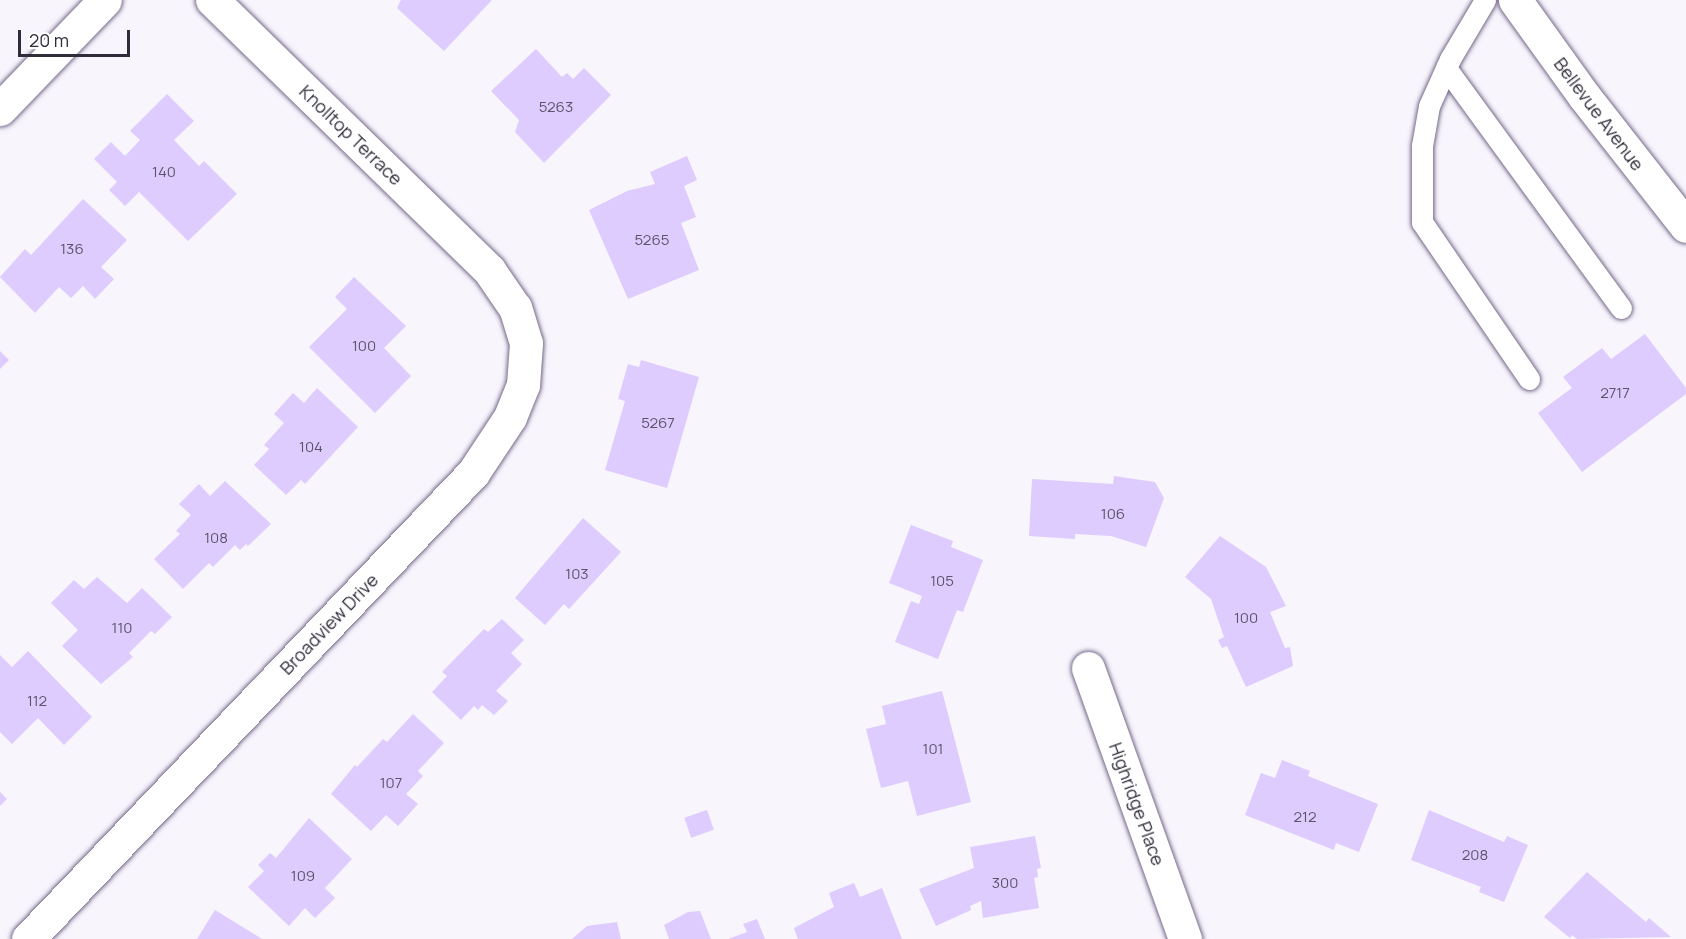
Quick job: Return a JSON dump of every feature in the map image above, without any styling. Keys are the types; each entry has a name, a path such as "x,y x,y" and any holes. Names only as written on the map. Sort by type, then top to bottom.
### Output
{"street":[{"path":"0,110 105,0"},
{"name":"Knolltop Terrace","path":"212,0 489,270"},
{"name":"Bellevue Avenue","path":"1515,0 1584,96 1686,226"},
{"name":"Broadview Drive","path":"28,939 473,474 510,417 523,385 526,343 514,308 489,270"},
{"name":"Highridge Place","path":"1088,668 1185,939"}],"lane":[{"path":"1485,0 1446,68 1429,106 1422,145 1422,222 1529,379"},
{"path":"1446,68 1621,308"}],"building":[{"path":"401,0 492,0 444,51 397,8"},
{"path":"536,49 562,77 567,73 573,79 584,68 611,95 544,163 515,132 519,120 491,91"},
{"path":"167,94 194,121 174,140 199,166 204,161 237,194 188,241 139,192 125,206 109,190 117,182 94,159 111,142 125,156 140,140 130,131"},
{"path":"687,156 697,180 684,186 696,217 681,223 699,270 628,299 589,210 627,191 655,184 650,172"},
{"path":"83,199 127,240 101,267 114,279 95,299 83,286 71,298 59,287 35,313 0,277 25,249 31,255"},
{"path":"354,277 406,326 384,348 411,376 375,413 309,347 347,309 335,297"},
{"path":"1645,334 1686,388 1686,394 1582,472 1538,413 1572,388 1563,377 1602,348 1611,359"},
{"path":"0,351 9,360 0,369"},
{"path":"641,360 699,377 667,488 605,470 625,401 618,399 628,364 639,367"},
{"path":"317,388 358,427 305,484 301,480 286,495 254,465 269,449 264,445 284,423 274,414 293,393 304,403"},
{"path":"1114,476 1155,482 1164,498 1146,547 1111,536 1075,534 1075,539 1029,536 1032,479 1113,484"},
{"path":"225,481 271,524 248,546 246,544 240,550 235,545 213,567 209,563 183,589 154,559 180,534 176,531 191,515 179,504 199,484 210,496"},
{"path":"583,518 621,552 569,609 564,604 545,625 515,598"},
{"path":"911,525 953,541 951,547 983,560 963,612 957,610 938,659 895,642 911,601 919,604 922,596 889,583"},
{"path":"1220,536 1266,567 1286,606 1270,612 1285,648 1290,647 1293,666 1246,687 1227,646 1222,648 1218,640 1224,637 1211,599 1185,577"},
{"path":"97,577 127,603 142,588 172,617 155,634 151,631 129,653 133,657 101,684 62,646 78,630 51,603 74,580 84,589"},
{"path":"502,619 524,640 511,653 522,664 496,691 508,701 494,715 482,705 478,710 474,706 461,720 432,692 447,676 442,672 484,629 488,632"},
{"path":"28,651 92,717 64,745 38,718 12,744 0,732 0,655 12,667"},
{"path":"942,691 971,802 917,816 908,781 881,788 866,729 886,724 882,706"},
{"path":"413,714 444,743 418,771 423,776 406,794 418,804 398,826 386,815 371,831 331,794 355,765 357,767 383,739 387,742"},
{"path":"1282,760 1310,771 1308,776 1378,804 1359,852 1336,843 1334,850 1245,815 1261,773 1275,778"},
{"path":"0,792 7,799 0,806"},
{"path":"707,810 714,830 691,838 684,818"},
{"path":"1429,810 1504,842 1507,836 1528,845 1504,902 1479,892 1481,887 1411,860"},
{"path":"309,818 352,859 325,888 335,898 315,918 305,908 289,926 248,887 264,871 258,865 270,853 276,858"},
{"path":"1035,836 1041,868 1037,869 1038,877 1034,878 1039,908 983,918 981,901 970,906 971,910 936,926 919,889 974,868 970,847"},
{"path":"1587,872 1646,922 1649,918 1671,937 1577,939 1572,935 1570,938 1544,917"},
{"path":"854,883 860,897 882,888 902,939 798,939 794,928 834,907 829,893"},
{"path":"215,910 262,939 197,939"},
{"path":"700,911 711,939 669,939 664,925 688,912"},
{"path":"757,919 765,939 728,939 747,932 743,924"},
{"path":"617,922 621,939 572,939 587,926"}]}
